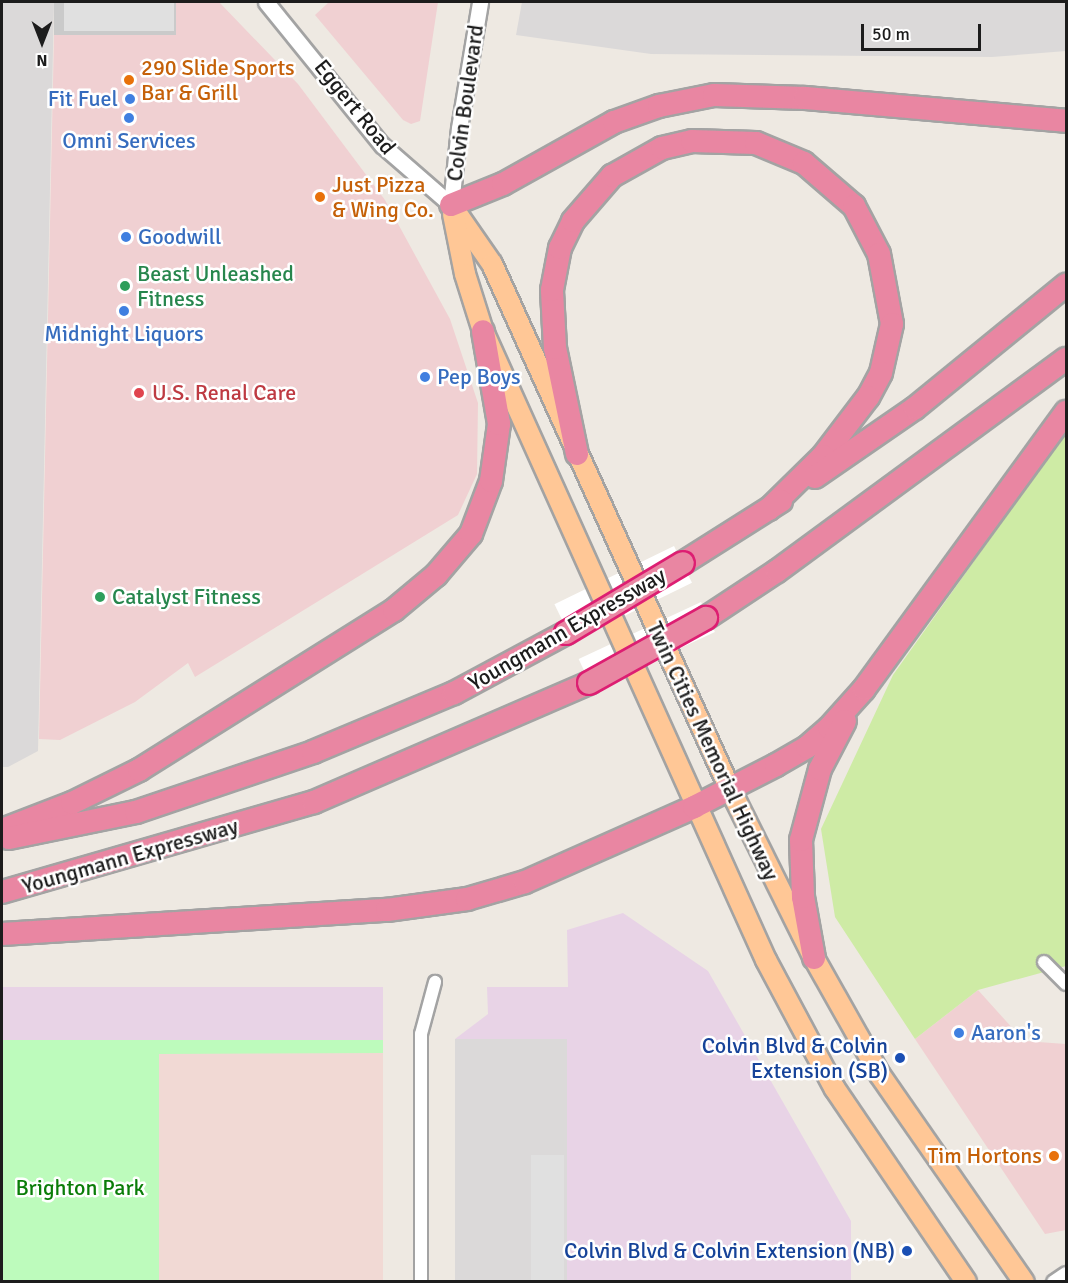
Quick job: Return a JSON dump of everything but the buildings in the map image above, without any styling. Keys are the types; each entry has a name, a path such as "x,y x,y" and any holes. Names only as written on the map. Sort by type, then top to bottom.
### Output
{"highway":[{"path":"451,205 503,184 614,122 659,106 714,95 805,98 1066,121"},
{"path":"577,454 555,348 552,290 560,248 573,221 612,176 662,148 693,141 756,143 804,163 855,206 879,254 892,324 881,373 868,397 823,456 770,509"},
{"name":"Youngmann Expressway","path":"2,840 136,812 313,752 453,693 566,633 770,509 915,408 1066,285"},
{"path":"2,830 72,803 139,770 394,610 436,575 471,534 491,481 499,424 483,331"},
{"name":"Youngmann Expressway","path":"2,892 314,802 589,683 706,618 777,571 1066,359"},
{"path":"814,958 800,850 807,804 820,769 864,689 1066,412"},
{"path":"2,934 387,910 467,899 525,882 694,807 807,747 864,689"}],"main road":[{"name":"Twin Cities Memorial Highway","path":"451,205 465,274 483,331 694,807 766,960 835,1089 966,1281"},
{"name":"Twin Cities Memorial Highway","path":"451,205 492,264 729,788 814,958 880,1075 1024,1281"}],"street":[{"name":"Eggert Road","path":"266,2 322,65 382,145 451,205"},
{"name":"Colvin Boulevard","path":"451,205 459,128 480,2"},
{"path":"1044,962 1066,984"},
{"path":"421,1281 421,1034 435,982"},
{"path":"1054,1281 1066,1274"}],"shaded area":[{"path":"2,2 54,2 38,751 8,767 2,767"},
{"path":"54,2 176,2 176,35 54,35"},
{"path":"64,2 174,2 174,31 64,31"},
{"path":"176,2 219,2 298,84 385,200 450,319 478,403 477,474 458,515 195,677 188,663 135,702 60,740 39,739 54,35 176,35"},
{"path":"329,2 438,2 420,121 411,124 403,120 315,15"},
{"path":"522,2 1066,2 1066,51 992,57 651,54 516,35"},
{"path":"623,913 708,971 851,1221 851,1281 567,1281 567,1039 455,1039 488,1014 487,987 568,987 567,930"},
{"path":"2,987 383,987 383,1040 2,1040"},
{"path":"978,990 1024,1041 1066,1044 1066,1230 1045,1234 915,1039"},
{"path":"455,1039 567,1039 567,1282 455,1282"},
{"path":"159,1053 383,1053 383,1281 159,1281"},
{"path":"531,1155 564,1155 564,1281 531,1281"}],"green space":[{"path":"1066,432 1066,966 978,990 915,1039 835,917 821,829 893,675"},
{"name":"Brighton Park","path":"2,1040 383,1040 383,1053 159,1054 159,1281 2,1282"}],"pier":[{"path":"674,546 692,583 572,641 554,604"},
{"path":"701,602 715,632 593,689 579,659"}],"place":[{"name":"290 Slide Sports Bar & Grill","path":"129,80"},
{"name":"Fit Fuel","path":"130,99"},
{"name":"Omni Services","path":"129,118"},
{"name":"Just Pizza & Wing Co.","path":"320,197"},
{"name":"Goodwill","path":"126,237"},
{"name":"Beast Unleashed Fitness","path":"125,286"},
{"name":"Midnight Liquors","path":"124,311"},
{"name":"Pep Boys","path":"425,377"},
{"name":"U.S. Renal Care","path":"139,393"},
{"name":"Catalyst Fitness","path":"100,597"},
{"name":"Aaron's","path":"959,1033"},
{"name":"Colvin Blvd & Colvin Extension (SB)","path":"900,1058"},
{"name":"Tim Hortons","path":"1054,1156"},
{"name":"Colvin Blvd & Colvin Extension (NB)","path":"907,1251"}]}
